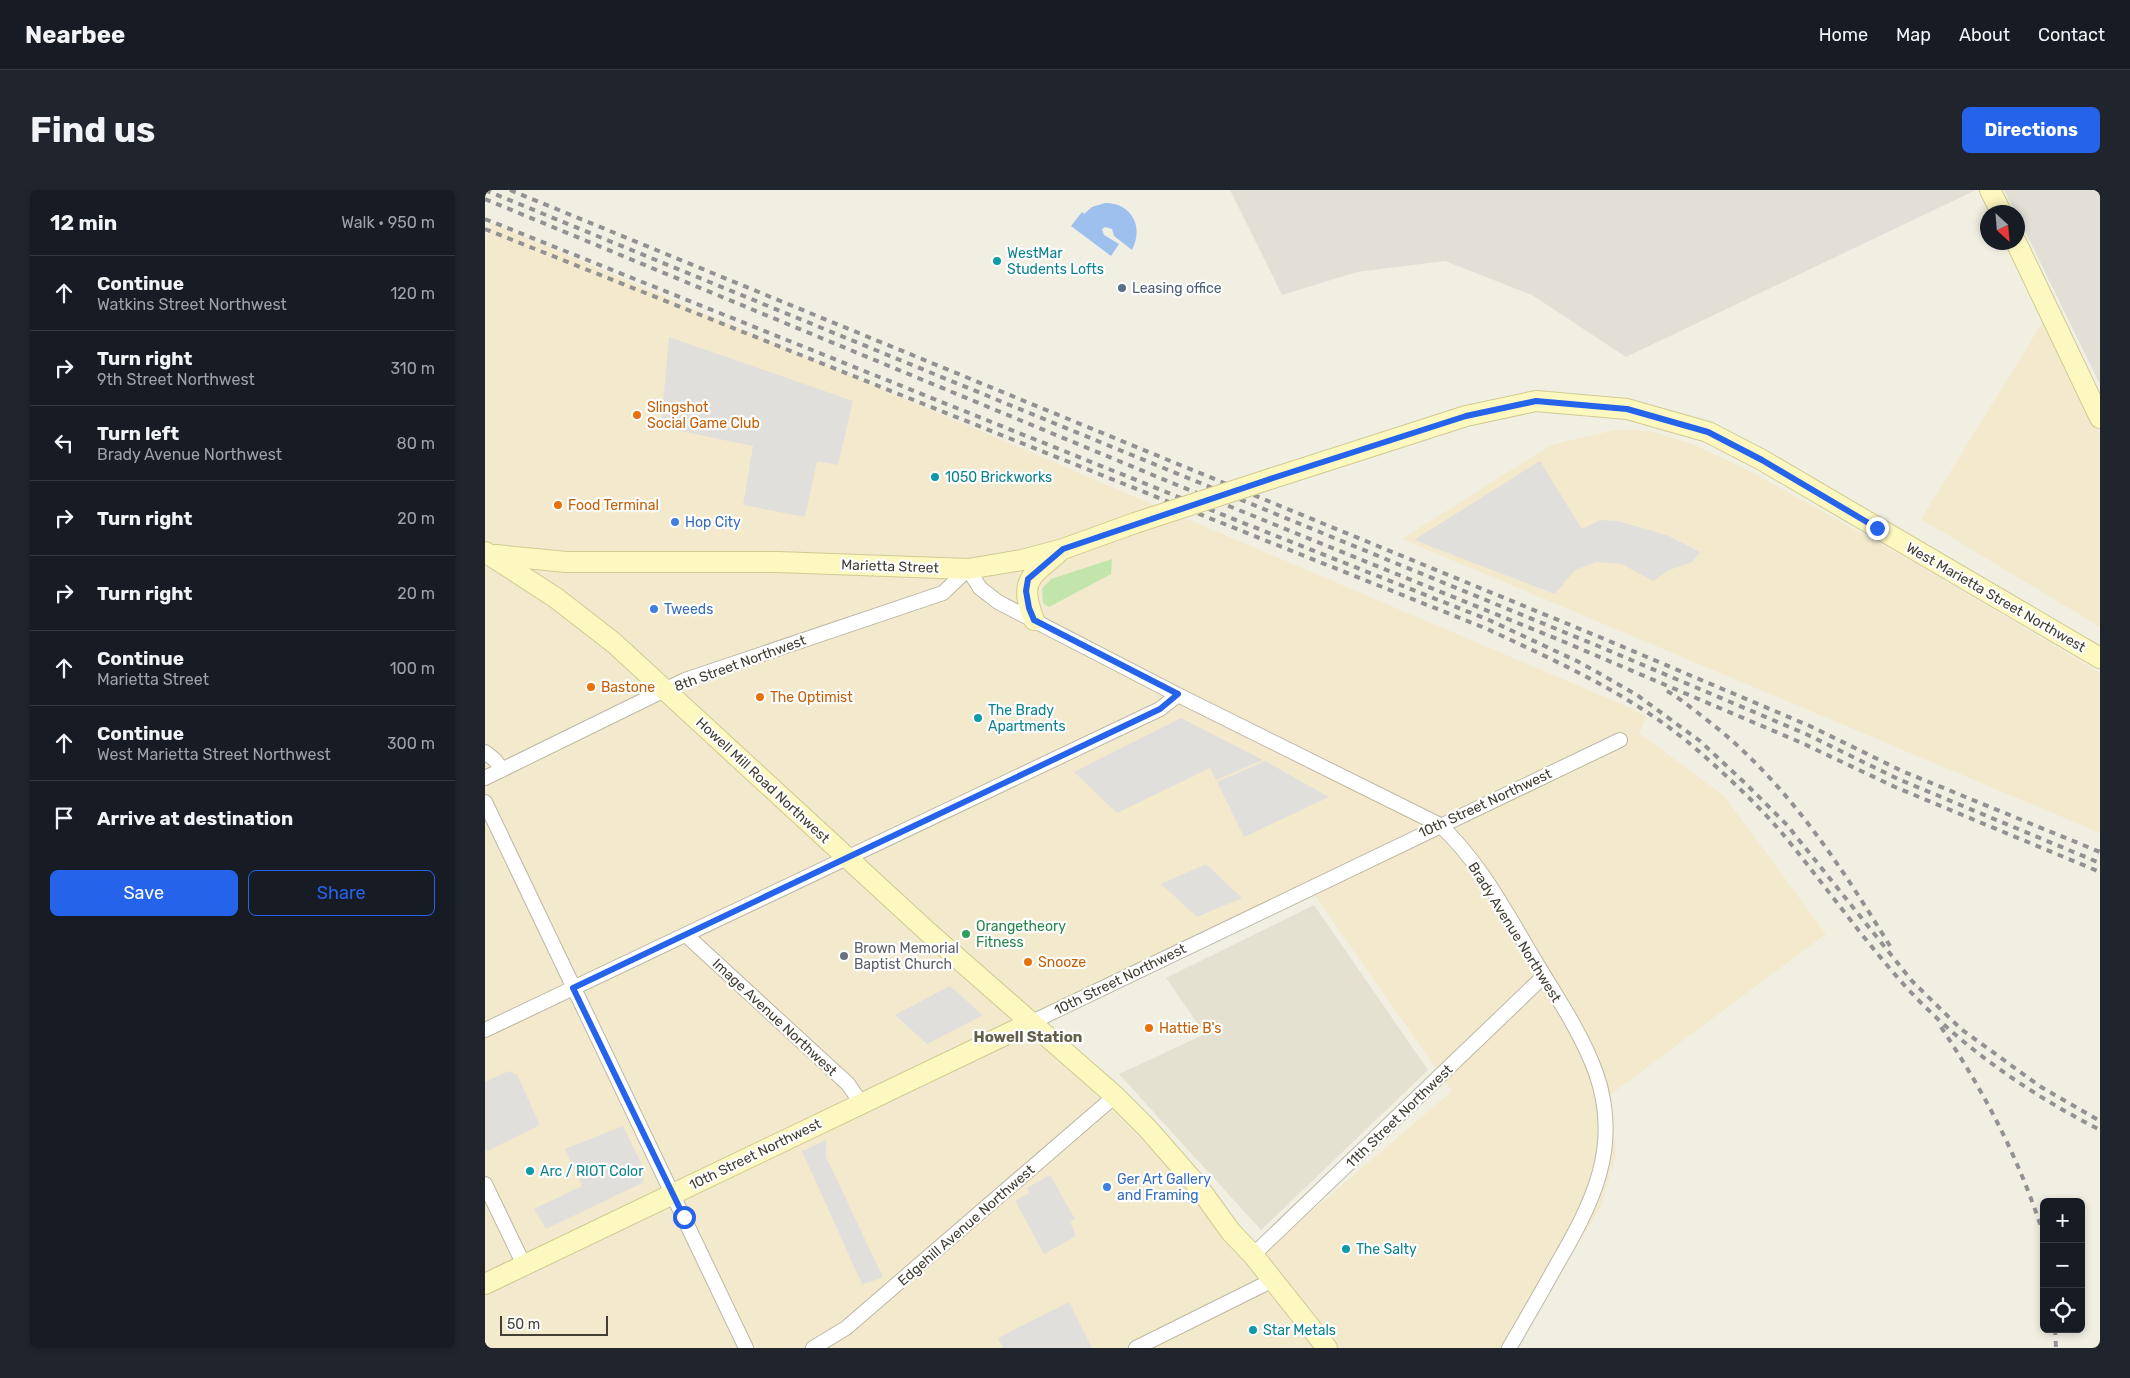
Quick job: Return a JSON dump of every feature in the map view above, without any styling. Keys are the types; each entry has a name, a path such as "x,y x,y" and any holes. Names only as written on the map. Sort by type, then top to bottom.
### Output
{"main road":[{"path":"1990,190 1998,205"},
{"path":"2020,250 2100,418"},
{"name":"West Marietta Street Northwest","path":"1273,478 1466,416 1536,401 1627,409 1708,432 1762,460 2100,658"},
{"name":"Marietta Street","path":"488,553 565,562 778,562 968,569 1023,560 1063,549 1135,523 1273,478"},
{"path":"1034,620 1029,608 1026,591 1028,579 1063,549"},
{"name":"Howell Mill Road Northwest","path":"488,553 577,614 614,643 847,858 1030,1023 1115,1096 1148,1129 1214,1205 1231,1232 1253,1255 1327,1348"},
{"name":"10th Street Northwest","path":"485,1284 1030,1023"}],"street":[{"name":"Brady Avenue Northwest","path":"968,569 980,588 998,602 1440,825 1455,839 1483,876 1583,1041 1596,1074 1602,1096 1605,1142 1595,1193 1583,1220 1509,1348"},
{"name":"8th Street Northwest","path":"485,778 685,680 943,593 968,569"},
{"path":"485,1030 1160,709 1178,694"},
{"name":"10th Street Northwest","path":"1030,1023 1620,740"},
{"path":"485,752 495,760 502,770"},
{"path":"485,802 746,1348"},
{"name":"Image Avenue Northwest","path":"686,935 848,1084 861,1103"},
{"name":"11th Street Northwest","path":"1253,1255 1544,976"},
{"name":"Edgehill Avenue Northwest","path":"813,1348 832,1344 847,1328 1115,1096"},
{"path":"485,1184 523,1265"},
{"path":"1136,1348 1273,1280"}],"shaded area":[{"path":"1230,190 1976,190 1626,357 1532,295 1445,261 1357,272 1282,295"},
{"path":"2004,190 2100,190 2100,384 2025,231 2025,205 2012,205"},
{"path":"490,222 1633,709 1646,717 1639,733 1724,796 1826,934 1610,1095 1616,1155 1601,1206 1516,1348 485,1348 485,248","holes":["1313,893 1452,1091 1257,1258 1031,1027"]},
{"path":"2044,320 2100,435 2100,627 1921,519"},
{"path":"669,337 853,401 838,465 817,461 805,517 743,505 753,446 661,427"},
{"path":"1615,430 1651,431 1695,445 1750,471 1920,566 2100,673 2100,833 1402,539 1551,445"},
{"path":"1540,461 1582,529 1600,520 1618,521 1669,536 1700,552 1692,562 1669,570 1653,581 1622,564 1596,562 1575,570 1555,594 1414,540"},
{"path":"1181,718 1263,760 1216,780 1210,768 1117,813 1074,772"},
{"path":"1265,761 1329,797 1244,837 1217,782"},
{"path":"1206,864 1242,898 1197,917 1161,884"},
{"path":"1314,905 1428,1070 1261,1230 1119,1074 1205,1034 1166,978"},
{"path":"950,986 983,1015 927,1044 895,1015"},
{"path":"509,1071 517,1075 540,1125 487,1151 485,1148 485,1082"},
{"path":"623,1126 641,1163 644,1182 546,1229 534,1209 582,1186 565,1149"},
{"path":"826,1140 826,1157 883,1277 873,1281 862,1284 802,1151"},
{"path":"1050,1175 1075,1219 1070,1222 1076,1236 1044,1254 1015,1201 1029,1193 1027,1188"},
{"path":"1069,1302 1092,1348 1003,1348 998,1338"}],"green space":[{"path":"1112,559 1111,574 1049,607 1043,603 1042,589 1051,579"}],"water":[{"path":"1105,203 1122,207 1133,218 1137,233 1132,250 1114,236 1112,229 1105,227 1102,229 1104,235 1119,244 1111,256 1071,226 1082,212 1084,214 1092,207"}],"railway":[{"path":"485,190 1598,646 1806,734 1898,779 2100,863"},
{"path":"510,190 1602,638 1810,726 1902,771 2100,852"},
{"path":"485,199 1177,485 1562,641 1802,743 1895,787 2100,872"},
{"path":"485,219 1489,620 1581,663 1637,695 1700,741 1746,784 1787,825 1912,981 1961,1029 2041,1087 2100,1121"},
{"path":"485,229 1485,628 1621,696 1671,729 1695,748 1762,811 1782,833 1906,987 1949,1029 2021,1084 2100,1130"},
{"path":"1667,691 1707,720 1735,744 1786,796 1809,824 1851,884 1890,946"},
{"path":"1941,1027 1987,1102 2024,1180 2040,1224"},
{"path":"2055,1333 2056,1348"}],"place":[{"name":"WestMar Students Lofts","path":"997,261"},
{"name":"Leasing office","path":"1122,288"},
{"name":"Slingshot Social Game Club","path":"637,415"},
{"name":"1050 Brickworks","path":"935,477"},
{"name":"Food Terminal","path":"558,505"},
{"name":"Hop City","path":"675,522"},
{"name":"Tweeds","path":"654,609"},
{"name":"Bastone","path":"591,687"},
{"name":"The Optimist","path":"760,697"},
{"name":"The Brady Apartments","path":"978,718"},
{"name":"Orangetheory Fitness","path":"966,934"},
{"name":"Brown Memorial Baptist Church","path":"844,956"},
{"name":"Snooze","path":"1028,962"},
{"name":"Hattie B's","path":"1149,1028"},
{"name":"Arc / RIOT Color","path":"530,1171"},
{"name":"Ger Art Gallery and Framing","path":"1107,1187"},
{"name":"The Salty","path":"1346,1249"},
{"name":"Star Metals","path":"1253,1330"}],"district":[{"name":"Howell Station","path":"1028,1037"}],"route":[{"path":"684,1217 573,988 1160,709 1178,694 1034,620 1029,608 1026,591 1028,579 1063,549 1135,523 1466,416 1536,401 1609,409 1627,409 1708,432 1762,460 1877,528"}]}
